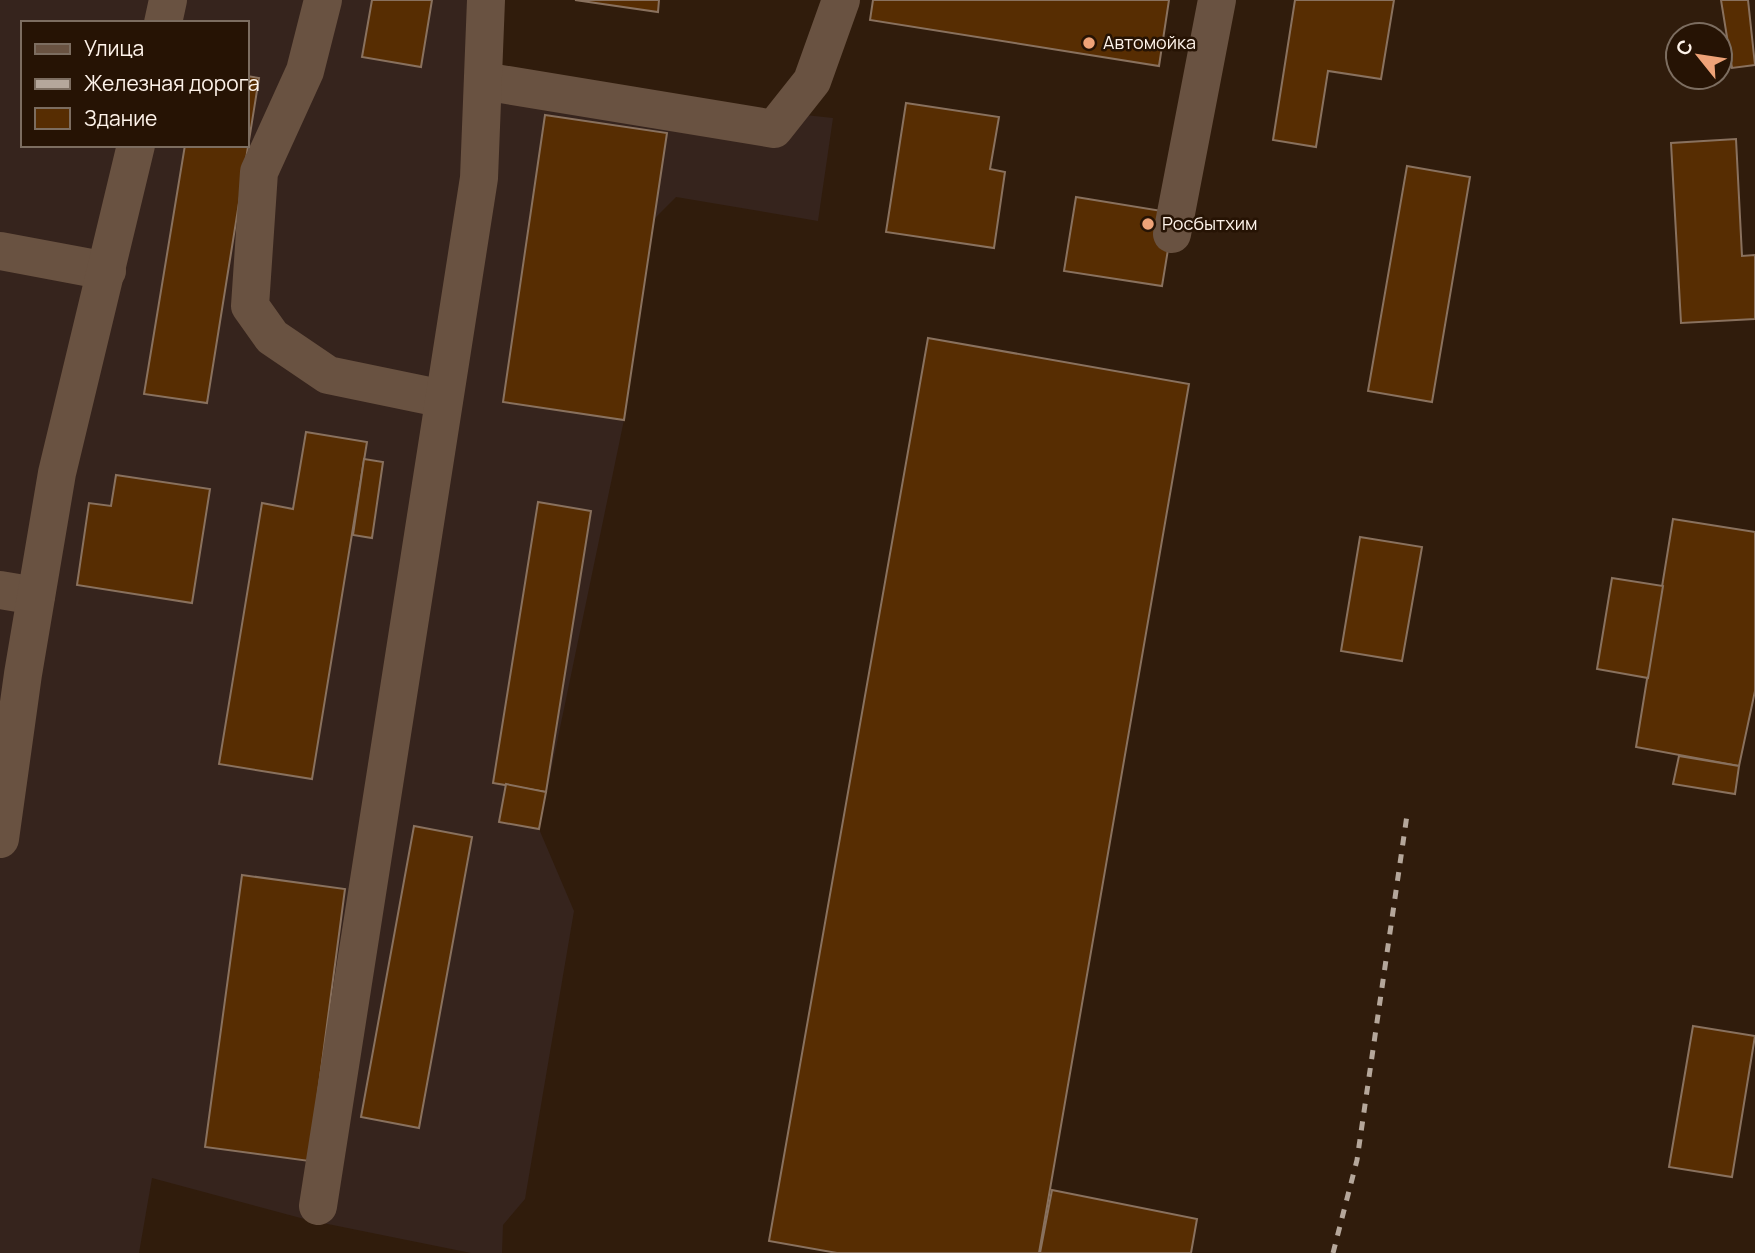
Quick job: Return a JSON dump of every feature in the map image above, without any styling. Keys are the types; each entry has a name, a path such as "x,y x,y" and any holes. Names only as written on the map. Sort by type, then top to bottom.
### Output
{"lane":[{"path":"163,21 168,0"},
{"path":"323,0 305,71 259,172 250,306 272,337 328,375 444,399"},
{"path":"318,1206 479,177 486,0"},
{"path":"483,81 774,129 813,81 841,0"},
{"path":"1172,233 1217,0"},
{"path":"0,839 18,593 57,473 136,147"},
{"path":"0,251 107,271"}],"shaded area":[{"path":"0,0 500,0 490,65 696,103 833,118 818,221 676,197 654,219 624,420 539,829 574,911 525,1199 503,1225 502,1253 471,1253 308,1220 152,1178 139,1253 0,1253"}],"building":[{"path":"372,0 432,0 421,67 362,57"},
{"path":"575,0 659,0 658,12"},
{"name":"Автомойка","path":"873,0 1169,0 1159,66 870,20"},
{"path":"1295,0 1394,0 1381,79 1328,71 1316,147 1273,140"},
{"path":"1721,0 1748,0 1755,65 1734,68 1734,21 1724,21"},
{"path":"248,76 259,78 248,147"},
{"path":"906,103 999,117 990,169 1005,172 994,248 886,232"},
{"path":"545,115 667,133 624,420 503,402"},
{"path":"1736,139 1742,256 1755,255 1755,319 1681,323 1671,143"},
{"path":"185,147 248,147 207,403 144,394"},
{"path":"1407,166 1470,177 1432,402 1368,391"},
{"path":"1076,197 1174,213 1162,286 1064,271"},
{"path":"928,338 1189,384 1039,1253 837,1253 769,1241"},
{"path":"306,432 367,442 312,779 219,764 262,503 293,509"},
{"path":"364,459 383,462 372,538 353,535"},
{"path":"116,475 210,489 192,603 77,585 89,503 111,506"},
{"path":"538,502 591,511 546,792 493,783"},
{"path":"1673,519 1755,532 1755,691 1739,766 1636,747"},
{"path":"1360,537 1422,547 1402,661 1341,651"},
{"path":"1612,578 1663,586 1648,678 1597,669"},
{"path":"1679,756 1739,766 1735,794 1673,784"},
{"path":"506,784 546,792 539,829 499,822"},
{"path":"414,826 472,837 419,1128 361,1117"},
{"path":"242,875 345,889 309,1161 205,1147"},
{"path":"1693,1026 1755,1036 1732,1177 1669,1167"},
{"path":"1052,1190 1197,1219 1191,1253 1040,1253"}],"railway":[{"path":"1333,1253 1357,1160 1407,815"}],"place":[{"name":"Автомойка","path":"1089,43"},
{"name":"Росбытхим","path":"1148,224"}]}
